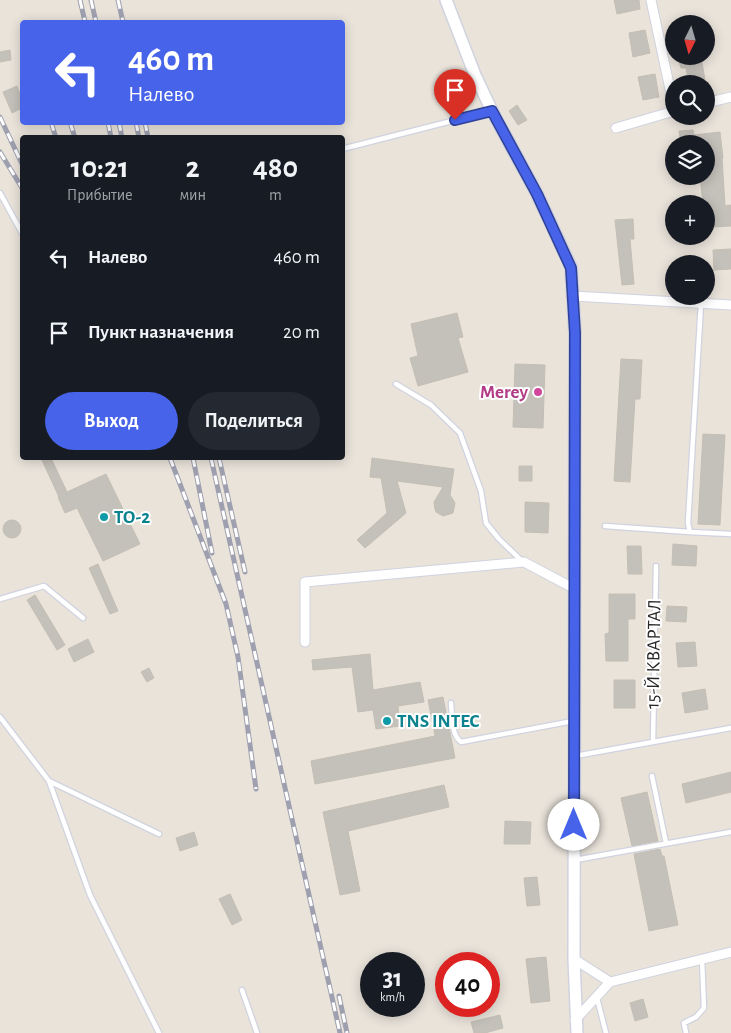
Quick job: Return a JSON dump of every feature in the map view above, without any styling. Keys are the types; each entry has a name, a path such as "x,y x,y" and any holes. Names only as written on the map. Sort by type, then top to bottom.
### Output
{"street":[{"path":"446,0 475,75 492,111 537,194 571,268 575,333 574,959 577,1033"},
{"path":"651,0 667,75"},
{"path":"715,101 731,97"},
{"path":"616,128 665,113"},
{"path":"573,296 665,301"},
{"path":"715,303 731,304"},
{"path":"305,642 305,582 524,562 574,589"},
{"path":"575,1020 610,982 731,952"},
{"path":"574,959 610,982"}],"lane":[{"path":"345,148 492,111"},
{"path":"0,193 20,229"},
{"path":"690,532 688,523 701,305"},
{"path":"396,384 431,405 460,433 481,490 486,523 499,539 524,562"},
{"path":"605,526 731,534"},
{"name":"15-Й КВАРТАЛ","path":"653,742 656,566"},
{"path":"0,599 44,586 83,618"},
{"path":"451,703 455,733 457,739 461,742 574,720"},
{"path":"0,717 49,781 90,894 159,1033"},
{"path":"574,756 731,728"},
{"path":"652,776 666,843"},
{"path":"49,781 159,834"},
{"path":"574,860 731,832"},
{"path":"686,1033 684,1023 696,1017 704,1008 702,959"},
{"path":"242,990 257,1033"},
{"path":"597,996 606,1033"}],"building":[{"path":"614,0 639,0 640,9 617,14"},
{"path":"645,30 650,53 633,57 629,33"},
{"path":"10,50 11,60 0,62 0,52"},
{"path":"680,65 702,65 704,75 687,75 686,68 681,68"},
{"path":"655,74 659,97 643,100 638,77"},
{"path":"17,86 20,94 20,109 12,113 3,92"},
{"path":"517,105 527,120 518,125 509,111"},
{"path":"693,130 694,135 680,135 679,131"},
{"path":"720,132 725,206 731,205 731,226 715,227 715,195 702,195 701,185 715,185 715,135 694,135"},
{"path":"633,219 634,239 630,239 634,284 622,285 615,220"},
{"path":"731,249 731,269 715,270 713,250"},
{"path":"457,313 463,337 458,338 468,372 418,386 410,358 418,356 411,324"},
{"path":"621,359 642,360 640,399 635,399 630,482 614,481"},
{"path":"515,364 545,365 543,428 513,427"},
{"path":"703,434 725,435 720,525 698,524"},
{"path":"372,458 454,469 450,495 455,503 453,513 443,516 436,512 434,502 443,487 397,481 406,513 365,548 357,540 387,513 381,478 370,477"},
{"name":"ТО-2","path":"42,460 52,460 67,492 106,474 140,544 103,561 77,508 65,513"},
{"path":"519,466 532,466 532,481 519,481"},
{"path":"525,502 549,503 548,533 525,532"},
{"path":"8,520 16,520 21,525 19,536 8,538 3,533 3,525"},
{"path":"673,544 697,546 696,566 672,565"},
{"path":"627,546 641,546 642,574 628,574"},
{"path":"98,564 118,611 110,614 89,568"},
{"path":"609,594 635,594 635,619 628,619 628,661 606,661 605,634 609,633"},
{"path":"35,595 65,645 57,650 27,600"},
{"path":"667,606 687,607 686,622 666,621"},
{"path":"88,639 94,652 74,662 68,649"},
{"path":"695,642 697,666 678,667 676,643"},
{"path":"370,654 373,690 420,682 424,702 398,706 400,726 376,729 373,710 358,712 352,667 313,670 312,660"},
{"path":"149,668 154,678 147,682 141,672"},
{"path":"614,680 635,680 635,708 614,708"},
{"path":"705,689 708,709 685,713 682,693"},
{"path":"443,697 455,758 315,784 311,761 435,736 428,700"},
{"path":"731,772 731,792 686,803 682,784"},
{"path":"444,785 449,807 348,831 360,891 340,895 323,812"},
{"path":"647,792 658,841 632,846 621,798"},
{"path":"505,821 531,822 530,844 504,844"},
{"path":"194,832 198,845 180,851 176,838"},
{"path":"660,849 662,856 664,856 678,925 649,931 634,854"},
{"path":"537,877 540,905 527,906 524,878"},
{"path":"230,894 242,920 232,925 219,899"},
{"path":"546,957 550,1001 531,1003 526,959"},
{"path":"643,999 648,1017 635,1021 630,1003"},
{"path":"500,1015 503,1028 485,1033 474,1033 471,1022 500,1017"}],"railway":[{"path":"80,0 85,20"},
{"path":"91,0 96,20"},
{"path":"118,0 123,20"},
{"path":"0,117 20,160"},
{"path":"52,125 55,135"},
{"path":"71,125 74,135"},
{"path":"109,125 110,135"},
{"path":"120,125 121,135"},
{"path":"137,125 138,135"},
{"path":"146,125 147,135"},
{"path":"0,152 20,185"},
{"path":"171,460 226,604 238,657 256,789"},
{"path":"193,460 212,553"},
{"path":"211,460 340,1033"},
{"path":"219,460 245,572"},
{"path":"339,996 347,1033"}],"place":[{"name":"Merey","path":"538,392"},
{"name":"ТО-2","path":"104,517"},
{"name":"TNS INTEC","path":"387,721"}],"route":[{"path":"455,120 492,111 537,194 571,268 575,333 574,825"}]}
